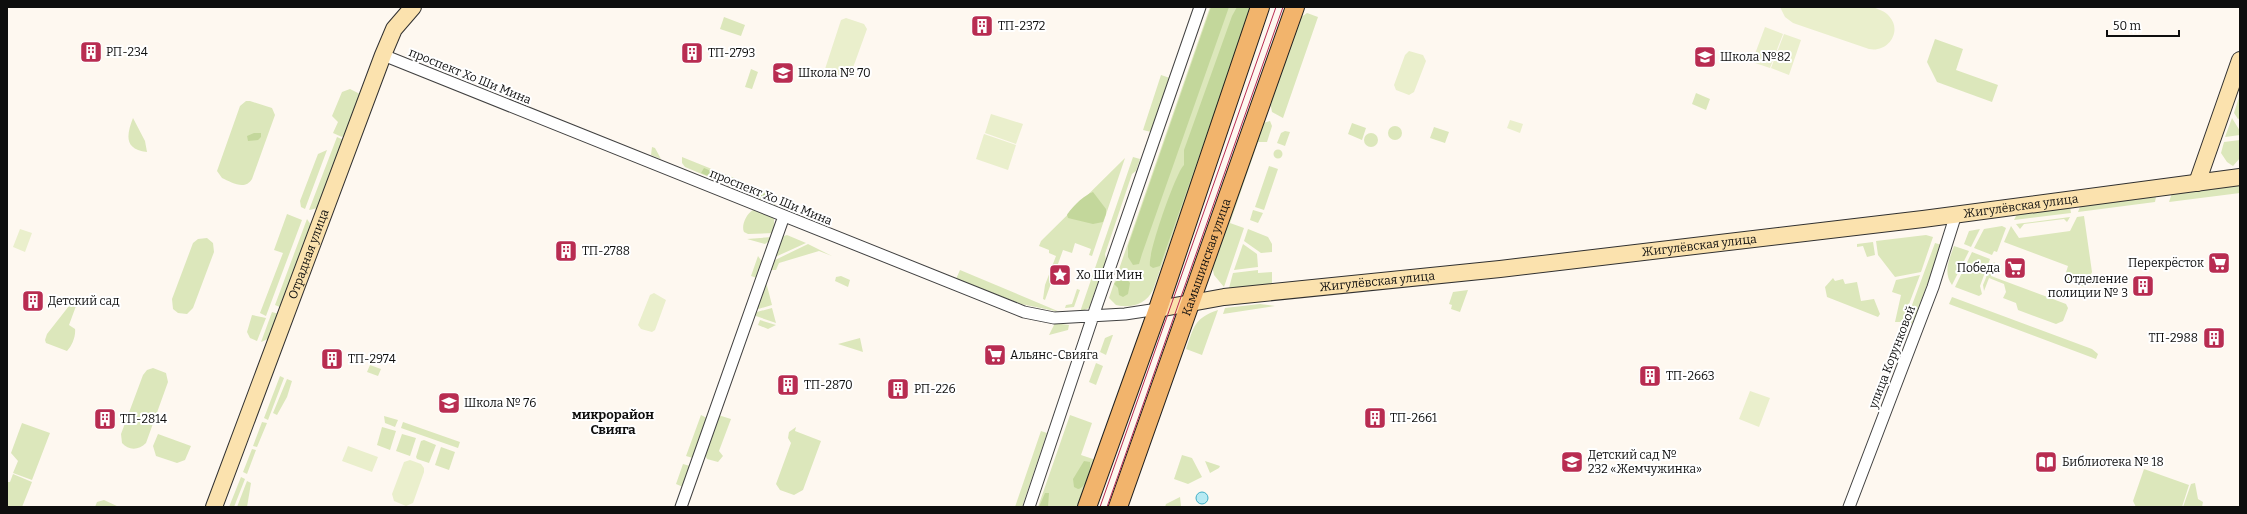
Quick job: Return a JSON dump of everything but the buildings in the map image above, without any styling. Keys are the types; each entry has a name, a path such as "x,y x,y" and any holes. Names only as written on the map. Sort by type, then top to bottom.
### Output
{"main road":[{"path":"1087,507 1158,309 1260,7"},
{"name":"Камышинская улица","path":"1118,507 1295,7"}],"street":[{"name":"Отрадная улица","path":"214,507 383,55 394,30 413,7"},
{"path":"1029,507 1093,316 1200,7"},
{"name":"проспект Хо Ши Мина","path":"383,55 1024,312 1054,318 1093,316 1158,309"},
{"path":"2198,183 2240,60"},
{"name":"Жигулёвская улица","path":"1158,309 1224,297 1500,269 1956,214 2240,177"},
{"name":"улица Корунковой","path":"1849,507 1933,287 1956,214"},
{"path":"681,507 784,216"}],"green space":[{"path":"1210,7 1253,7 1153,290 1146,299 1138,304 1132,306 1116,305 1109,298"},
{"path":"1211,7 1229,7 1139,264 1133,265 1128,257 1128,246"},
{"path":"1237,7 1252,7 1160,266 1153,268 1150,266 1150,259 1157,231 1175,182 1184,165 1184,150 1232,16"},
{"path":"1780,7 1872,7 1883,11 1889,16 1893,22 1894,34 1891,40 1882,48 1869,49 1793,23 1785,17"},
{"path":"1307,13 1318,17 1283,118 1272,112 1270,102 1300,18"},
{"path":"724,17 745,25 741,36 720,29"},
{"path":"846,18 864,24 867,29 850,76 847,78 828,73 825,69 841,20"},
{"path":"1765,27 1783,34 1770,68 1752,62"},
{"path":"1784,34 1801,40 1789,75 1771,68"},
{"path":"1935,39 1963,49 1956,70 1998,85 1992,102 1937,82 1927,62"},
{"path":"1409,51 1423,55 1426,61 1414,92 1409,95 1396,90 1394,85 1405,55"},
{"path":"751,69 758,72 752,89 745,87"},
{"path":"1161,75 1170,78 1151,132 1143,130"},
{"path":"350,89 360,94 345,135 342,137 333,133 338,122 332,116 342,92"},
{"path":"1696,93 1710,99 1706,110 1692,104"},
{"path":"2240,94 2240,118 2238,119 2234,113"},
{"path":"246,101 272,108 275,115 252,179 249,183 242,185 222,178 217,171 240,106"},
{"path":"991,114 1023,124 1016,144 985,133"},
{"path":"133,118 145,141 147,152 134,148 130,144 128,135"},
{"path":"2232,118 2240,131 2240,135 2225,137"},
{"path":"1510,120 1523,124 1520,133 1507,128"},
{"path":"1270,121 1272,126 1267,142 1258,142 1230,223 1244,228 1224,287 1214,275 1212,266 1263,123"},
{"path":"1352,123 1366,128 1362,140 1348,134"},
{"path":"1395,126 1400,128 1402,133 1400,138 1395,140 1390,138 1388,133 1390,128"},
{"path":"1434,127 1449,132 1445,143 1430,138"},
{"path":"1285,131 1290,132 1285,146 1277,143 1281,133"},
{"path":"254,133 261,133 261,137 258,140 248,141 247,136"},
{"path":"1371,133 1376,135 1378,140 1376,145 1371,147 1366,145 1364,140 1366,135"},
{"path":"984,134 1016,145 1008,170 976,159"},
{"path":"337,137 344,140 318,208 309,210"},
{"path":"2240,140 2240,158 2233,166 2227,162 2221,153 2224,142"},
{"path":"652,147 655,148 661,159 651,155"},
{"path":"327,150 305,209 301,207 300,201 318,154"},
{"path":"1276,150 1280,150 1282,154 1280,158 1276,158 1274,156 1274,152"},
{"path":"682,157 779,196 775,205 685,167 682,163"},
{"path":"1133,157 1140,159 1136,171 1132,174 1105,254 1106,260 1089,308 1080,312"},
{"path":"1125,158 1092,256 1089,255 1091,249 1075,243 1072,253 1063,250 1045,300 1043,299 1045,285 1056,256 1049,253 1049,250 1039,246 1041,241"},
{"path":"1269,166 1278,169 1264,210 1255,207"},
{"path":"704,168 776,198 774,203 701,173"},
{"path":"2240,184 2240,193 2169,202 2172,193"},
{"path":"1093,192 1106,209 1103,222 1093,224 1068,218 1067,215 1075,205"},
{"path":"2156,197 2155,202 2078,212 2081,204 2108,199 2115,202"},
{"path":"2070,207 2071,213 2014,220 2017,214"},
{"path":"753,210 774,217 774,233 748,234 744,232 743,227 745,220 748,214"},
{"path":"1253,210 1263,213 1258,223 1250,220"},
{"path":"287,214 302,220 266,316 260,313 283,253 274,250"},
{"path":"2084,216 2092,272 2085,287 2064,279 2068,266 2004,242 2011,226 2019,238 2070,231 2077,217"},
{"path":"2070,217 2067,222 2064,219 2024,224 2020,229 2016,224"},
{"path":"307,219 311,225 282,308 275,305"},
{"path":"2002,226 2006,228 1997,252 1994,251 1992,255 1974,248 1984,229"},
{"path":"20,229 32,233 25,252 13,247"},
{"path":"1248,229 1268,237 1272,244 1272,252 1261,253 1244,241"},
{"path":"1980,229 1971,247 1964,244 1969,231"},
{"path":"787,235 806,243 773,258 780,237"},
{"path":"1926,235 1933,237 1921,272 1895,277 1878,255 1876,241"},
{"path":"772,237 772,239 765,244 747,239"},
{"path":"207,238 213,243 214,252 193,308 187,314 178,313 173,309 172,299 193,243 198,239"},
{"path":"1873,242 1875,255 1867,257 1863,246 1857,247 1857,244"},
{"path":"1935,243 1942,245 1913,322 1909,326 1905,324"},
{"path":"808,244 832,256 819,251 779,263 776,270 770,270 773,261"},
{"path":"1243,244 1257,254 1258,267 1234,270"},
{"path":"1954,246 1969,251 1952,285 1947,271"},
{"path":"1972,252 1990,259 1980,286 1982,294 1979,296 1955,287"},
{"path":"758,256 763,263 757,278 751,276"},
{"path":"1994,262 1991,276 2066,304 2068,308 2063,321 2056,324 2018,310 2016,303 2003,298 2006,292 2004,284 1989,278 1984,291 1983,285 1991,265"},
{"path":"960,270 1060,312 1021,304 956,279"},
{"path":"1258,270 1258,273 1272,272 1272,285 1229,288 1233,273"},
{"path":"1920,275 1903,320 1900,322 1895,322 1901,295 1892,292 1896,280"},
{"path":"841,276 850,280 848,287 835,281 836,277"},
{"path":"1121,276 1125,277 1130,283 1128,294 1123,297 1119,295 1118,288 1114,284"},
{"path":"1833,278 1835,281 1843,279 1845,284 1857,282 1861,301 1874,299 1880,314 1878,317 1827,297 1825,287"},
{"path":"766,282 772,305 755,310"},
{"path":"1077,289 1080,290 1074,307 1065,308 1066,305 1072,304"},
{"path":"1468,290 1460,312 1451,309 1452,305 1449,304 1453,292"},
{"path":"654,293 666,300 655,330 652,332 641,329 638,325 650,295"},
{"path":"76,297 79,298 69,325 75,329 74,338 67,351 46,343 45,340 47,334"},
{"path":"1952,297 2092,349 2098,354 2096,359 1949,304"},
{"path":"1260,304 1275,306 1223,314 1225,308"},
{"path":"772,308 776,323 753,315 753,313"},
{"path":"1218,310 1202,355 1186,349 1193,329 1199,320 1204,316"},
{"path":"272,312 279,314 270,338 261,342"},
{"path":"252,315 266,318 257,341 250,338 247,332"},
{"path":"760,320 776,325 768,329 758,325"},
{"path":"1055,323 1069,325 1068,330 1049,335"},
{"path":"1112,335 1106,355 1100,352 1105,338"},
{"path":"860,338 863,352 838,344"},
{"path":"1096,363 1103,366 1096,385 1089,382"},
{"path":"370,365 381,369 378,376 367,372"},
{"path":"153,368 166,373 168,382 146,443 134,449 125,446 122,443 121,434 143,375 147,370"},
{"path":"280,376 284,378 268,420 264,418"},
{"path":"287,379 292,381 287,397 277,415 273,413"},
{"path":"1750,391 1770,398 1759,427 1739,419"},
{"path":"701,415 707,418 693,458 686,456"},
{"path":"718,415 731,419 719,451 723,456 718,462 707,459 705,455"},
{"path":"1070,415 1092,423 1081,455 1099,461 1082,507 1038,507"},
{"path":"384,416 398,420 395,427 385,423"},
{"path":"262,422 267,423 257,447 253,446"},
{"path":"403,422 460,442 458,448 401,428"},
{"path":"22,423 50,433 32,480 13,473 18,461 11,453"},
{"path":"382,427 396,431 390,450 377,445"},
{"path":"796,427 795,431 821,441 803,490 794,495 780,490 776,484 791,443 788,438 789,432"},
{"path":"1041,431 1047,433 1022,507 1015,507"},
{"path":"158,434 191,446 185,460 177,463 156,456 153,446"},
{"path":"402,434 416,438 410,456 396,451"},
{"path":"424,440 436,445 429,463 417,459 416,457 421,441"},
{"path":"348,446 378,457 372,472 342,461"},
{"path":"441,447 455,452 449,470 435,465"},
{"path":"252,449 256,450 247,474 243,472"},
{"path":"1182,455 1192,458 1202,477 1188,484 1174,479"},
{"path":"410,460 421,464 424,468 424,472 413,503 406,506 394,501 392,494 404,462"},
{"path":"1084,461 1090,462 1089,474 1084,485 1078,489 1074,487 1073,479"},
{"path":"1205,461 1220,466 1210,473"},
{"path":"683,464 690,466 683,487 676,484"},
{"path":"2144,469 2189,485 2182,507 2136,507 2133,501"},
{"path":"13,474 32,482 22,507 7,507 7,482 10,482"},
{"path":"241,477 245,479 234,507 229,507"},
{"path":"247,481 251,483 247,507 237,507"},
{"path":"2195,483 2198,499 2203,502 2202,507 2183,507 2191,484"},
{"path":"1045,493 1049,493 1048,507 1039,507"},
{"path":"1180,497 1181,506 1165,507 1166,504"},
{"path":"104,500 119,507 95,507 97,502"}],"water":[{"path":"1204,492 1207,493 1207,503 1200,504 1197,503 1196,496 1197,493"}],"tram line":[{"path":"1100,507 1276,7"},
{"path":"1107,507 1283,7"}],"place":[{"name":"ТП-2372","path":"982,26"},
{"name":"РП-234","path":"91,52"},
{"name":"ТП-2793","path":"692,53"},
{"name":"Школа №82","path":"1705,57"},
{"name":"Школа № 70","path":"783,73"},
{"name":"ТП-2788","path":"566,251"},
{"name":"Перекрёсток","path":"2219,263"},
{"name":"Победа","path":"2015,268"},
{"name":"Хо Ши Мин","path":"1060,275"},
{"name":"Отделение полиции № 3","path":"2143,286"},
{"name":"Детский сад","path":"33,301"},
{"name":"ТП-2988","path":"2214,338"},
{"name":"Альянс-Свияга","path":"995,355"},
{"name":"ТП-2974","path":"332,359"},
{"name":"ТП-2663","path":"1650,376"},
{"name":"ТП-2870","path":"788,385"},
{"name":"РП-226","path":"898,389"},
{"name":"Школа № 76","path":"449,403"},
{"name":"ТП-2661","path":"1375,418"},
{"name":"ТП-2814","path":"105,419"},
{"name":"Детский сад № 232 «Жемчужинка»","path":"1572,462"},
{"name":"Библиотека № 18","path":"2046,462"}],"district":[{"name":"микрорайон Свияга","path":"613,422"}]}
